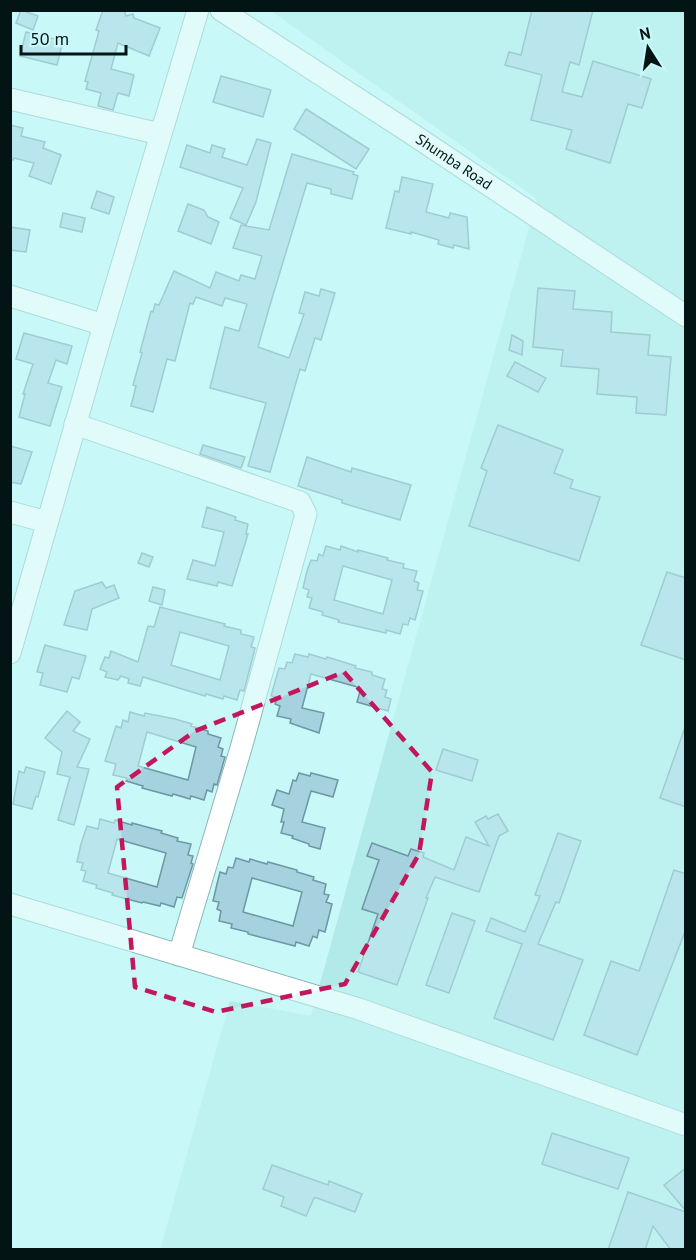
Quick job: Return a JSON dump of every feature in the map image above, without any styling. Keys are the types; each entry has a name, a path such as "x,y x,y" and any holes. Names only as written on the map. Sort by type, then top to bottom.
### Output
{"street":[{"path":"10,653 75,424 198,10"},
{"name":"Shumba Road","path":"221,10 686,316"},
{"path":"10,99 160,134"},
{"path":"10,296 104,325"},
{"path":"75,424 300,502 306,514 242,748 179,955"},
{"path":"10,512 47,522"},
{"path":"10,904 359,1009 686,1125"}],"highlighted area":[{"path":"344,672 432,772 419,854 345,984 216,1012 135,987 117,787 195,731"}],"shaded area":[{"path":"271,11 685,11 685,1249 160,1250 230,1001 311,1016 537,199"}],"building":[{"path":"21,10 38,16 33,30 16,23"},
{"path":"103,10 124,10 126,16 133,14 134,18 160,28 149,56 118,43 111,69 134,75 129,96 118,93 113,110 98,106 101,93 86,89 88,82 85,81 99,31 96,30"},
{"path":"532,10 593,10 579,65 570,62 562,92 582,97 593,61 651,79 642,108 628,104 610,163 566,149 572,130 531,120 542,75 505,65 509,52 521,55"},
{"path":"26,32 63,41 57,65 20,56"},
{"path":"221,76 271,90 263,117 213,102"},
{"path":"306,109 369,149 356,169 294,129"},
{"path":"10,125 23,128 21,136 45,142 43,148 61,155 51,184 29,176 34,163 10,159"},
{"path":"257,139 271,143 256,202 246,225 230,218 243,188 180,167 187,145 210,153 212,145 225,149 222,157 247,165"},
{"path":"292,154 354,172 353,174 358,176 352,199 331,194 331,189 307,183 270,305 258,347 289,358 304,314 299,313 305,292 319,296 321,289 335,293 321,340 315,338 305,371 300,369 270,472 248,466 266,403 210,388 225,327 239,331 247,304 225,298 222,306 196,297 193,304 190,303 175,361 167,359 153,412 131,406 136,386 133,385 151,311 153,312 155,304 159,305 174,271 210,288 216,272 239,281 241,275 255,279 262,256 233,248 241,225 269,230"},
{"path":"402,177 433,184 426,212 449,218 450,213 467,217 469,249 454,245 453,248 438,244 439,240 386,228 395,191 399,192"},
{"path":"97,191 114,197 109,214 91,208"},
{"path":"188,204 204,210 208,217 219,222 211,244 178,231"},
{"path":"63,213 85,218 82,232 60,227"},
{"path":"10,227 30,230 26,252 10,250"},
{"path":"538,288 575,291 573,309 612,312 611,332 650,335 648,355 671,357 666,415 636,413 637,397 597,394 599,369 561,366 563,350 533,347"},
{"path":"24,333 72,346 67,364 56,360 48,383 62,387 50,426 19,417 25,394 23,394 33,364 16,359"},
{"path":"512,335 523,341 522,355 509,350"},
{"path":"515,362 546,378 538,392 507,376"},
{"path":"498,425 563,450 554,473 573,480 570,488 600,497 579,561 469,526 487,471 481,468"},
{"path":"203,445 245,457 241,468 200,454"},
{"path":"10,446 32,452 21,484 10,482"},
{"path":"307,457 351,472 352,468 411,485 400,520 342,503 342,500 298,486"},
{"path":"207,507 236,517 235,520 248,524 246,534 248,534 232,586 218,582 217,586 187,579 193,560 215,566 224,532 202,527"},
{"path":"326,546 340,550 341,546 388,558 387,560 404,564 403,568 417,571 414,581 419,583 417,590 423,591 415,620 410,618 408,625 403,624 400,634 386,630 386,633 338,622 339,620 322,615 323,612 309,608 312,598 307,597 309,590 303,588 307,571 311,560 317,561 319,554 323,556","holes":["343,566 392,580 383,614 334,600"]},
{"path":"142,553 153,557 149,567 138,563"},
{"path":"667,572 686,578 686,660 641,645"},
{"path":"102,582 106,588 114,585 119,598 92,609 87,630 64,625 75,591"},
{"path":"153,587 165,590 162,605 149,601"},
{"path":"160,607 225,624 224,626 241,630 241,634 254,637 251,647 255,648 244,691 240,690 237,700 224,696 223,699 206,694 205,696 143,677 140,686 128,683 129,679 121,676 118,680 105,677 107,672 100,669 105,657 109,658 111,651 138,662 148,626 154,627","holes":["180,632 229,646 220,680 171,665"]},
{"path":"45,645 86,656 79,679 72,677 67,692 40,685 43,673 37,672"},
{"path":"295,654 308,657 309,654 326,659 327,657 372,672 372,675 385,679 382,689 387,690 385,697 391,699 388,711 357,702 361,688 311,674 302,708 324,713 319,733 290,723 291,719 277,716 280,706 275,704 277,697 271,696 279,668 285,669 287,662 292,663"},
{"path":"67,711 80,722 73,731 90,739 77,767 89,769 74,825 58,820 70,777 57,774 62,752 45,738"},
{"path":"130,712 144,716 145,713 192,724 191,726 221,738 218,747 223,749 221,756 225,757 217,785 214,784 212,792 207,790 204,800 191,796 190,799 173,794 172,796 142,788 143,786 126,781 127,778 113,775 116,764 105,761 116,726 121,728 123,720 128,722","holes":["147,732 196,747 188,780 138,766"]},
{"path":"684,730 686,731 686,807 660,798"},
{"path":"443,749 478,760 472,781 436,770"},
{"path":"26,767 45,772 32,809 13,804 19,771 24,773"},
{"path":"299,773 310,776 311,773 338,780 333,797 311,791 302,822 325,828 320,849 281,833 284,809 272,805 277,790 289,794 293,780 296,781"},
{"path":"498,814 508,831 499,836 479,892 435,877 397,985 358,972 378,914 362,909 379,860 367,856 372,843 408,856 411,849 424,853 423,857 454,870 466,837 489,846 475,822 486,816 488,819"},
{"path":"100,819 114,823 115,820 162,831 161,833 178,838 177,841 191,844 188,855 193,856 191,863 193,864 182,898 177,897 174,907 161,903 160,906 142,903 112,895 113,893 96,888 97,885 83,881 86,871 81,870 83,863 77,862 81,844 87,826 98,829","holes":["117,839 166,853 157,887 108,873"]},
{"path":"558,833 581,841 559,903 556,902 538,944 583,960 553,1040 494,1018 522,944 486,931 491,918 525,932 540,896 535,895"},
{"path":"236,858 249,862 250,859 267,864 268,862 297,870 297,872 314,877 313,880 326,884 324,894 329,895 326,902 332,904 325,932 319,930 317,938 313,936 309,946 296,942 295,946 248,934 248,932 231,928 232,924 219,921 221,911 217,909 219,902 213,901 220,872 226,874 228,867 233,868","holes":["252,878 302,892 293,926 243,912"]},
{"path":"674,870 686,874 686,929 637,1055 584,1035 611,961 639,971"},
{"path":"452,913 475,921 449,993 426,985"},
{"path":"552,1133 629,1158 618,1189 542,1164"},
{"path":"272,1165 328,1185 329,1181 362,1194 355,1212 317,1198 314,1198 306,1216 281,1206 284,1197 263,1189"},
{"path":"686,1168 686,1211 664,1185"},
{"path":"628,1192 686,1212 686,1250 671,1250 653,1226 645,1250 608,1250"}]}
